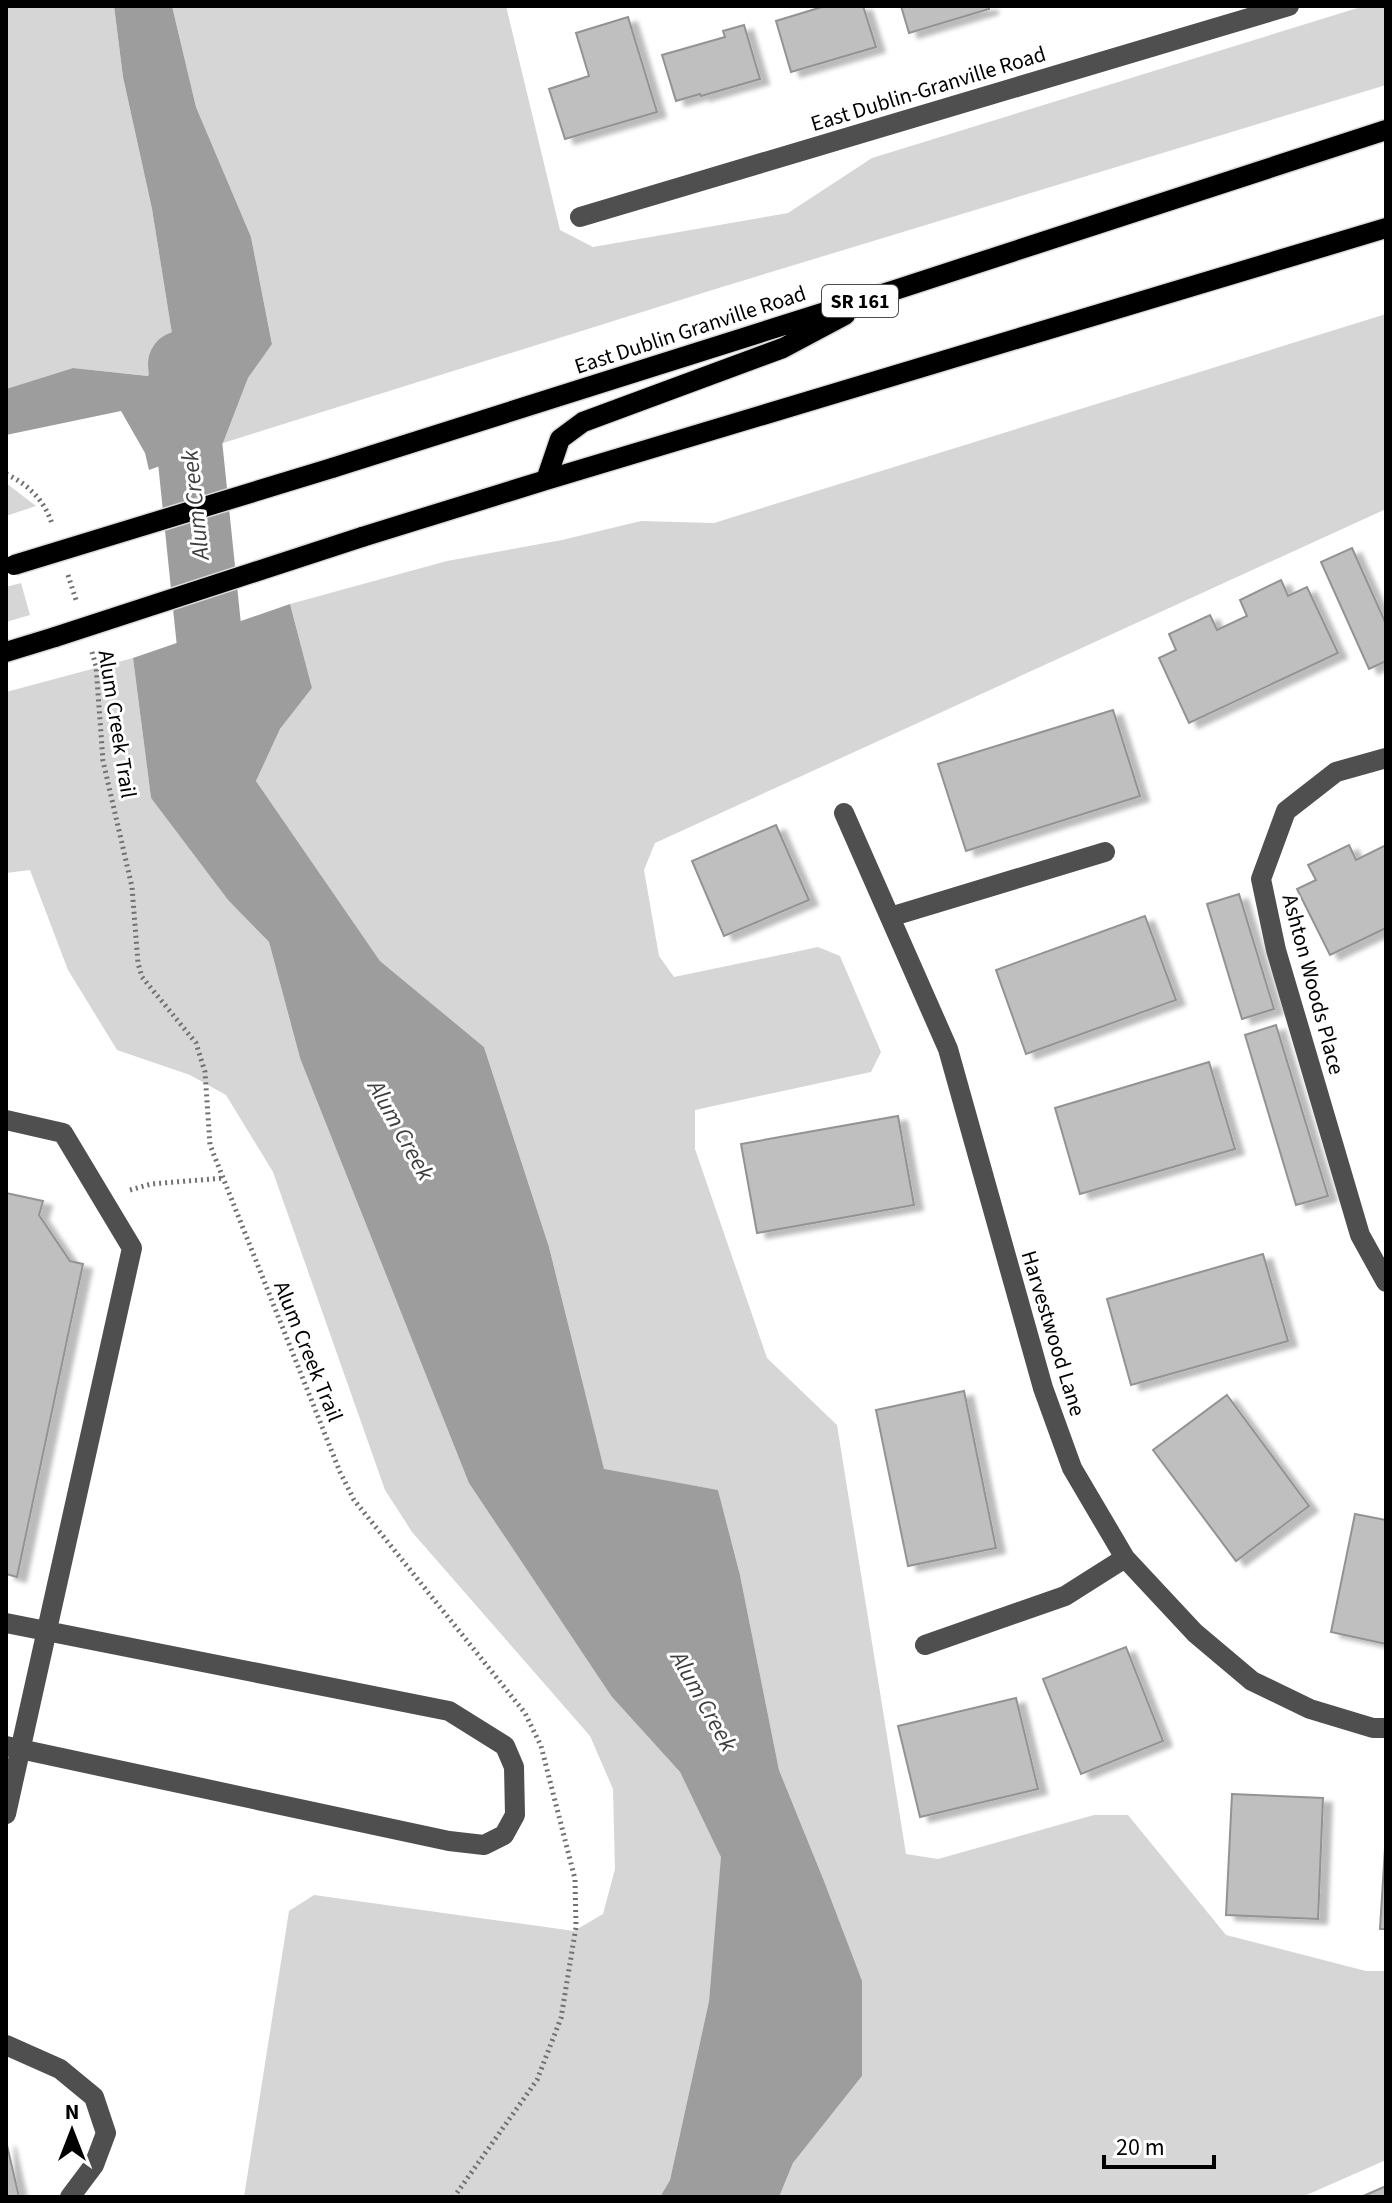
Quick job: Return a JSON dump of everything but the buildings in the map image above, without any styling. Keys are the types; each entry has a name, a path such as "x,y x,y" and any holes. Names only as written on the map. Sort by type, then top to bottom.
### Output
{"main road":[{"name":"East Dublin Granville Road","path":"10,566 895,290 1386,130"},
{"path":"6,652 546,480 1386,228"},
{"path":"546,480 560,439 583,422 783,348 895,290"}],"street":[{"name":"East Dublin-Granville Road","path":"580,217 1289,6"},
{"name":"Ashton Woods Place","path":"1386,758 1336,772 1286,811 1261,879 1276,950 1360,1235 1386,1282"},
{"name":"Harvestwood Lane","path":"844,813 948,1049 1043,1388 1072,1468 1125,1558 1195,1633 1252,1681 1310,1709 1373,1728 1386,1728"},
{"path":"890,917 1105,852"},
{"path":"6,1120 63,1133 132,1248 46,1629 13,1747 6,1814"},
{"path":"925,1645 1065,1596 1125,1558"},
{"path":"6,1623 449,1711 505,1746 514,1767 515,1815 504,1835 484,1845 449,1841 13,1747"},
{"path":"6,2045 60,2069 94,2097 106,2133 94,2165 70,2197"}],"path":[{"path":"6,474 23,482 48,510 52,524"},
{"path":"65,567 79,609"},
{"name":"Alum Creek Trail","path":"92,651 96,666 103,761 132,887 138,963 142,977 196,1043 205,1072 210,1145 340,1472 354,1500 525,1713 541,1746 575,1879 576,1927 561,2018 537,2080 454,2197"},
{"path":"101,1197 151,1184 224,1178"}],"shaded area":[{"path":"6,6 114,6 123,77 152,209 172,334 149,376 73,368 6,389"},
{"path":"172,6 506,6 560,230 593,247 788,213 872,158 1364,6 1386,6 1386,85 223,443 248,378 272,343 251,237 196,107"},
{"path":"1386,314 1386,509 655,843 644,870 659,956 674,977 818,947 840,956 881,1052 871,1072 695,1110 695,1149 767,1358 837,1425 906,1854 938,1859 1094,1815 1128,1815 1226,1935 1366,1971 1386,1971 1386,2160 1302,2197 779,2197 793,2163 862,2076 822,1876 779,1770 740,1575 718,1490 604,1470 549,1247 484,1047 380,961 256,781 280,729 312,688 290,604 447,561 562,540 641,521 714,523"},
{"path":"6,483 36,506 6,516"},
{"path":"21,583 30,615 6,622 6,587"},
{"path":"133,658 151,798 228,900 269,942 300,1058 612,1697 680,1772 722,1857 709,2001 670,2180 660,2197 244,2197 289,1911 314,1895 574,1931 603,1914 615,1869 613,1789 590,1736 412,1532 385,1490 273,1172 226,1095 190,1075 117,1050 68,970 30,870 6,873 6,692"}],"water":[{"path":"114,6 172,6 196,107 251,237 272,344 248,378 223,443 149,470 145,453 121,411 6,435 6,389 73,368 148,376 172,334 152,209 123,77"},
{"path":"290,604 312,688 280,729 256,781 380,961 484,1047 549,1247 604,1469 718,1490 740,1575 779,1770 862,1981 862,2076 793,2163 779,2197 660,2197 670,2180 709,2001 721,1857 680,1772 612,1697 469,1483 300,1058 269,942 228,900 151,798 133,658"}],"waterway":[{"name":"Alum Creek","path":"181,364 218,723"}]}
